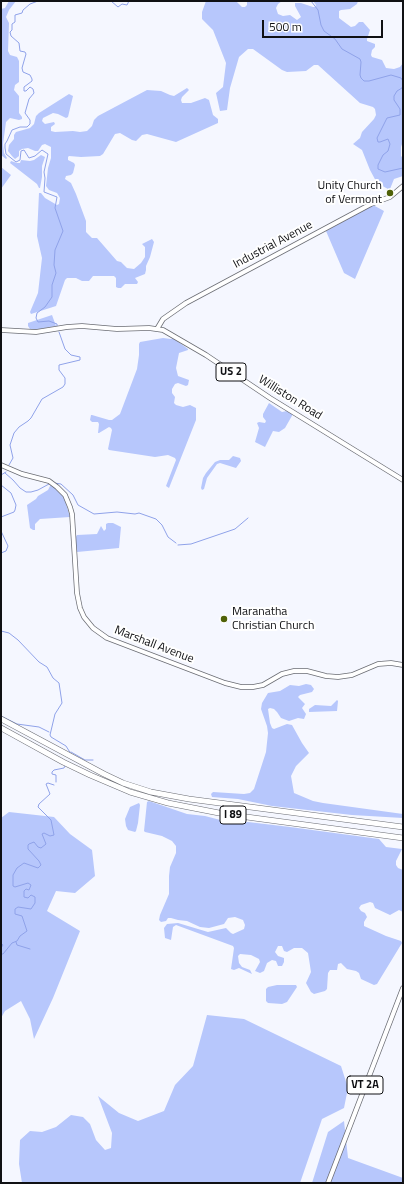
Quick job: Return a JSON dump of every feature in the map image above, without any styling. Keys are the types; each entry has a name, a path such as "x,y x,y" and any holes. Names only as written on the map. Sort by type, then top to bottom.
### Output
{"highway":[{"name":"I 89","path":"1,719 70,757 123,782 151,792 171,796 403,826"},
{"name":"I 89","path":"1,728 70,766 125,790 168,803 218,813 403,838"},
{"path":"382,835 403,841"}],"main road":[{"name":"Industrial Avenue","path":"158,329 163,319 179,307 371,204 390,197 403,186"},
{"name":"Williston Road","path":"1,330 36,332 79,326 115,329 158,329 171,334 206,355 276,402 403,480"},
{"name":"Marshall Avenue","path":"1,465 22,474 48,482 57,487 65,495 72,514 77,593 80,608 90,625 107,638 241,687 253,687 263,684 282,674 294,671 307,671 329,677 340,677 352,675 378,664 393,663 403,665"},
{"name":"VT 2A","path":"328,1183 403,988"}],"shaded area":[{"path":"9,1 16,1 6,17 9,23 8,51 10,55 17,57 19,61 19,82 15,85 14,90 19,96 19,113 22,119 19,120 10,118 6,122 3,144 6,159 1,155 1,9 5,8"},
{"path":"206,1 236,1 242,7 245,7 247,5 247,1 282,1 276,8 278,14 283,16 290,15 297,20 301,17 295,3 315,7 316,5 313,1 358,1 357,4 350,9 339,11 339,18 351,27 355,26 359,22 363,22 370,30 367,41 375,44 375,47 372,50 372,57 382,60 386,68 394,69 400,67 403,63 403,141 401,156 403,158 403,176 394,179 390,189 377,183 362,150 353,144 360,138 362,132 374,119 376,115 375,109 360,103 318,65 314,65 306,71 287,72 253,49 248,49 239,57 230,88 227,110 220,111 216,93 223,87 226,63 213,30 202,19 202,12"},
{"path":"187,88 189,90 182,97 182,103 191,103 205,98 209,100 213,115 218,119 218,123 176,142 147,134 142,135 136,141 120,133 115,134 103,154 100,156 68,157 68,160 75,165 73,173 66,176 65,179 71,183 76,194 86,221 86,232 92,238 97,238 117,261 121,262 127,268 134,269 145,257 145,247 142,244 152,239 154,242 146,266 145,274 135,278 138,282 137,284 125,284 121,288 116,287 116,278 114,276 93,276 89,281 82,281 76,278 67,278 56,306 31,314 30,312 38,293 42,258 37,236 39,193 57,205 59,204 60,198 57,193 49,190 46,186 51,158 51,147 45,144 42,145 38,151 28,148 22,149 19,151 19,156 15,159 8,151 9,145 14,139 16,132 30,128 34,124 36,116 39,113 69,94 73,96 68,117 66,118 53,113 43,118 42,121 45,124 54,122 55,124 51,127 51,131 87,131 98,116 147,90 161,91 174,96"},
{"path":"41,155 45,157 42,166 42,177 39,188 37,184 10,163 11,161 20,163 21,160 34,160"},
{"path":"1,167 11,175 1,189"},
{"path":"373,205 384,211 355,279 344,273 326,231"},
{"path":"52,315 56,326 34,330 30,329 28,326 28,323"},
{"path":"163,338 173,338 188,349 179,353 176,368 178,376 189,380 188,385 186,386 178,383 175,384 172,389 172,393 175,397 174,403 176,405 183,407 190,405 196,408 196,420 169,488 166,486 176,460 175,458 168,455 155,457 109,450 111,428 109,427 98,433 98,422 92,422 90,420 91,415 112,420 120,414 137,369 140,342"},
{"path":"269,403 282,412 287,411 293,414 285,428 279,432 273,431 265,447 255,442 259,428 257,423 265,423 266,421 263,414"},
{"path":"233,456 240,458 241,461 236,468 220,463 217,464 207,478 204,489 202,490 203,478 215,462 220,460 229,460"},
{"path":"51,484 61,492 64,497 70,517 40,519 35,524 35,530 33,530 30,528 27,505 48,490"},
{"path":"113,523 121,527 119,548 77,552 75,550 75,538 77,535 97,534 101,526 104,531 106,529 106,524"},
{"path":"306,684 311,685 314,689 312,692 300,695 298,697 305,704 302,708 306,714 304,719 298,718 289,721 281,718 274,709 268,709 272,728 274,729 287,724 292,725 309,753 296,766 291,776 294,793 313,801 323,803 403,814 403,818 352,815 272,806 238,799 212,797 211,794 213,792 244,794 250,793 254,789 266,752 268,733 261,709 262,703 268,693 280,691 290,685 299,686"},
{"path":"337,700 337,711 309,712 309,709 315,705 331,706"},
{"path":"149,801 187,814 205,816 228,822 248,822 379,839 386,847 402,849 396,861 396,865 398,868 403,870 403,912 399,910 390,915 375,908 373,903 370,902 361,905 359,908 367,917 364,922 364,926 401,941 402,943 377,984 374,985 361,979 359,973 347,969 341,963 338,964 337,970 330,970 328,973 327,989 314,994 311,992 306,983 311,972 308,953 302,948 294,948 287,952 284,951 282,946 278,946 275,952 278,956 284,958 282,966 278,966 276,961 272,960 267,963 264,971 260,973 255,971 260,962 259,959 251,955 240,954 238,956 239,963 242,967 250,970 252,974 239,968 234,970 231,969 233,946 176,925 173,927 171,940 165,938 164,928 167,924 178,923 208,932 226,928 233,934 244,929 245,925 243,920 235,917 228,918 224,924 209,928 200,927 187,921 171,918 161,922 159,920 169,894 170,867 176,853 176,846 172,841 162,836 144,831 147,802"},
{"path":"139,803 138,823 135,832 128,830 125,819 130,807"},
{"path":"9,812 54,817 70,834 92,850 95,876 75,893 56,891 47,911 80,931 53,998 34,1039 30,1019 21,1001 5,1011 1,1018 1,818"},
{"path":"277,985 296,985 297,987 287,1002 282,1004 268,1003 266,1001 266,989"},
{"path":"207,1015 244,1019 341,1066 348,1088 344,1108 322,1119 300,1183 22,1183 19,1164 20,1140 30,1131 42,1132 56,1127 71,1115 83,1117 90,1124 96,1140 105,1150 111,1148 112,1133 98,1096 119,1113 138,1121 164,1111 175,1085 193,1066"},
{"path":"344,1121 348,1158 403,1178 403,1183 312,1183 328,1132"}],"waterway":[{"path":"38,1 30,4 23,10 22,13 15,15 15,22 12,24 12,30 10,32 11,36 19,43 20,51 25,52 26,54 22,68 23,72 30,75 32,79 32,81 24,87 24,91 30,87 33,89 34,93 29,99 25,113 30,120 30,124 27,127 20,127 12,130 5,144 5,148 6,154 16,162 20,160 21,151 24,150 29,158 35,156 42,150 48,154 44,172 44,192 57,197 55,208 63,231 55,250 54,265 56,273 52,285 52,297 45,307 37,313 36,318 38,322 49,321 57,324 57,326"},
{"path":"111,1 118,7 122,4 127,5 129,1"},
{"path":"311,1 318,10 321,25 324,31 335,39 342,49 360,59 360,75 364,81 391,75 401,78 403,81"},
{"path":"403,85 394,96 394,100 400,109 400,115 387,118 377,138 378,142 388,139 390,144 388,151 383,155 378,165 378,169 385,172 403,168"},
{"path":"9,465 13,458 10,445 14,433 31,418 42,399 63,387 65,384 65,378 59,370 59,365 80,360 80,357 71,355 65,349 59,332"},
{"path":"1,475 6,472"},
{"path":"5,473 26,492 38,490 49,484"},
{"path":"54,483 61,484 73,495 78,505 94,514 117,512 139,513 156,519 162,525 168,537 176,543"},
{"path":"1,485 11,493 16,505 14,512 1,517"},
{"path":"178,545 191,544 235,529 248,518"},
{"path":"1,531 8,546 6,551 1,553"},
{"path":"1,631 9,633 18,640 39,662 47,667 53,678 59,683 62,703 55,714 50,735 66,746 71,754"},
{"path":"1,716 17,724 39,727 49,732"},
{"path":"71,752 85,760 93,760"},
{"path":"56,782 56,775 52,774 52,772 54,770 64,768 65,766"},
{"path":"1,954 3,954 12,943 17,941 20,936 27,931 22,916 15,914 15,909 18,907 31,909 35,903 35,897 31,895 28,898 24,897 24,891 26,889 29,890 31,885 28,883 15,887 13,886 13,875 17,868 24,863 38,868 41,865 28,849 28,845 34,842 41,848 46,844 42,834 44,833 50,836 54,835 51,820 38,807 39,804 50,794 46,784 48,783 54,785"},
{"path":"16,942 17,945 30,949"},
{"path":"1,943 3,945 1,948"}],"place":[{"name":"Unity Church of Vermont","path":"390,193"},
{"name":"Maranatha Christian Church","path":"224,619"}]}
